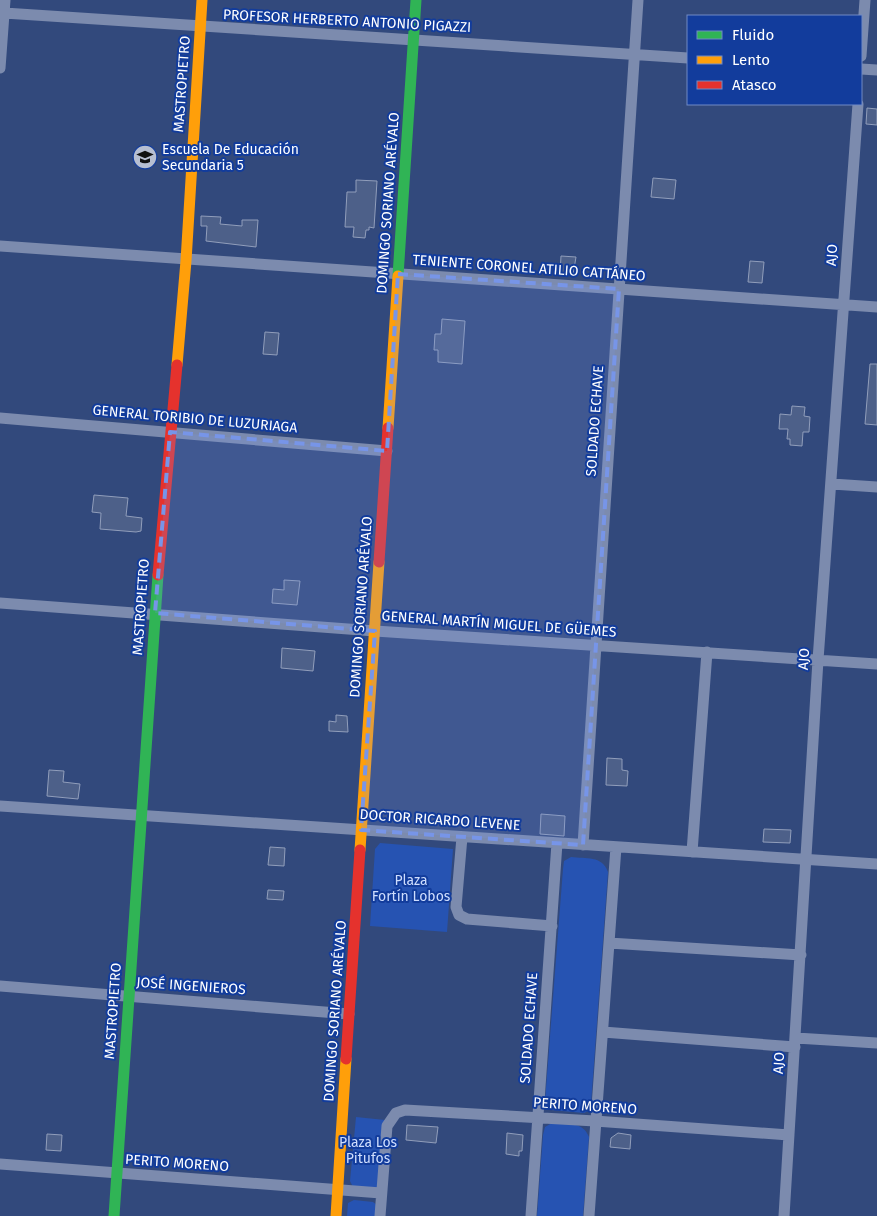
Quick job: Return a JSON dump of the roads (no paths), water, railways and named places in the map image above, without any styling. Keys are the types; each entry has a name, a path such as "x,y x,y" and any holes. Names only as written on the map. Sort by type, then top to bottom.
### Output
{"street":[{"path":"0,68 5,0"},
{"name":"MASTROPIETRO","path":"114,1216 155,614 186,260 202,0"},
{"name":"DOMINGO SORIANO ARÉVALO","path":"336,1216 416,0"},
{"name":"SOLDADO ECHAVE","path":"583,845 638,0"},
{"path":"862,42 865,0"},
{"name":"PROFESOR HERBERTO ANTONIO PIGAZZI","path":"4,13 687,58"},
{"path":"862,69 877,70"},
{"name":"AJO","path":"784,1216 818,660 858,105"},
{"name":"TENIENTE CORONEL ATILIO CATTÁNEO","path":"0,246 877,306"},
{"name":"GENERAL TORIBIO DE LUZURIAGA","path":"0,418 386,451"},
{"path":"832,484 877,487"},
{"name":"GENERAL MARTÍN MIGUEL DE GÜEMES","path":"0,603 375,631 596,644 877,664"},
{"path":"692,852 707,652"},
{"name":"DOCTOR RICARDO LEVENE","path":"0,806 877,864"},
{"path":"462,837 456,907 459,915 467,919 552,926"},
{"name":"SOLDADO ECHAVE","path":"531,1216 557,843"},
{"path":"589,1216 616,847"},
{"path":"609,943 801,955"},
{"name":"JOSÉ INGENIEROS","path":"0,986 349,1014"},
{"path":"603,1032 795,1042 877,1044"},
{"name":"PERITO MORENO","path":"0,1164 382,1193 387,1126 396,1113 404,1110 595,1121 789,1136"},
{"path":"380,1216 382,1193"}],"place":[{"name":"Escuela De Educación Secundaria 5","path":"145,157"}],"park label":[{"name":"Plaza Fortín Lobos","path":"411,888"},
{"name":"Plaza Los Pitufos","path":"368,1150"}]}
